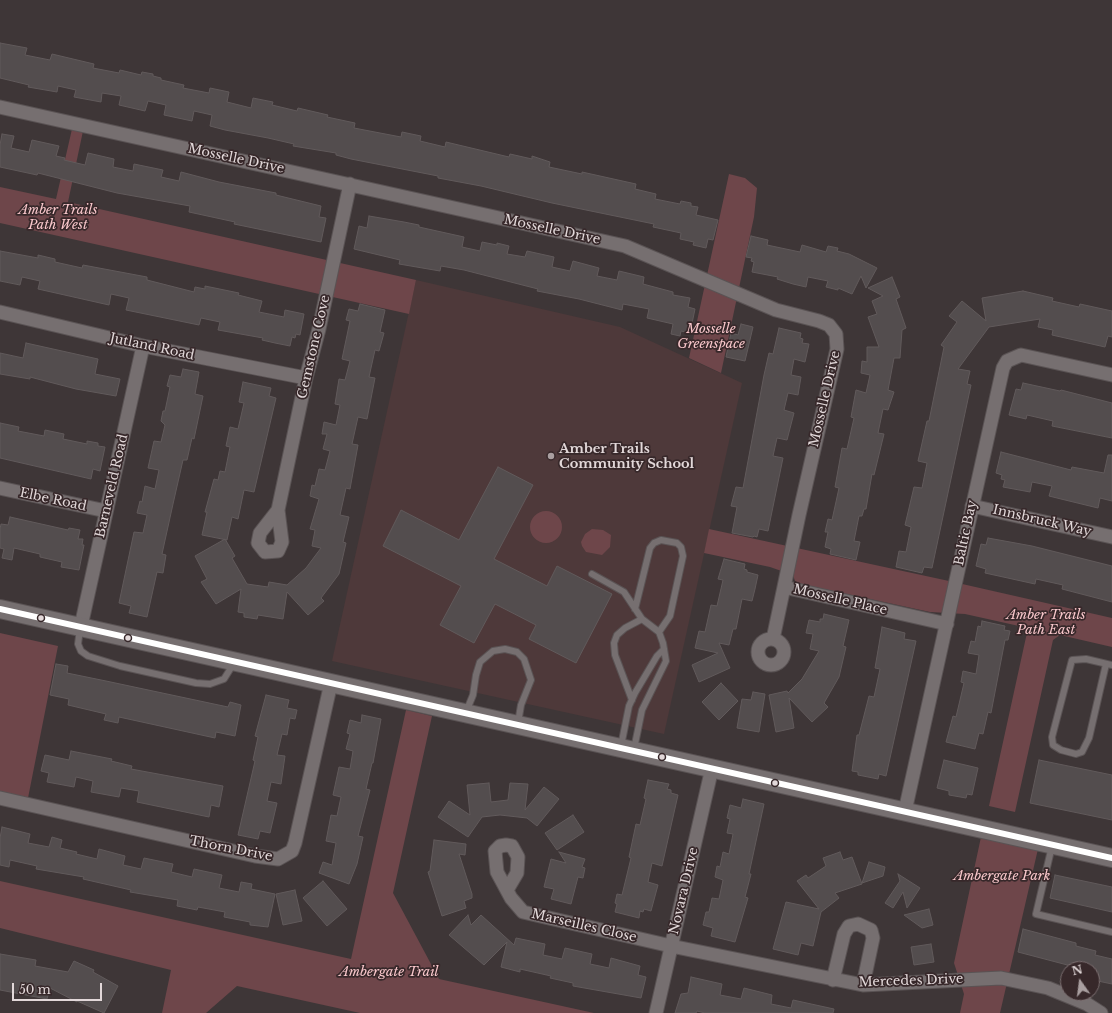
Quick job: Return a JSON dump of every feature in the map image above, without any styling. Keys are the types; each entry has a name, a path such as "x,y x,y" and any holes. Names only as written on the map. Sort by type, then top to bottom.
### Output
{"street":[{"name":"Mosselle Drive","path":"0,107 625,246 776,310 819,320 829,325 836,334 837,349 784,587"},
{"name":"Gemstone Cove","path":"278,510 350,184"},
{"name":"Jutland Road","path":"0,312 143,346 306,378"},
{"name":"Barneveld Road","path":"81,626 143,346"},
{"name":"Baltic Bay","path":"905,812 1000,375 1007,361 1021,356 1112,375"},
{"name":"Elbe Road","path":"0,488 106,512"},
{"name":"Innsbruck Way","path":"972,506 1112,537"},
{"name":"Mosselle Place","path":"773,639 784,587 947,624"},
{"path":"0,609 1112,858"},
{"name":"Thorn Drive","path":"0,798 255,856 278,859 292,851 295,843 331,683"},
{"name":"Novara Drive","path":"656,1013 712,768"},
{"name":"Marseilles Close","path":"507,890 511,898 524,912 671,946"},
{"path":"833,980 844,934 850,926 858,924 871,930 873,938 863,985"},
{"name":"Mercedes Drive","path":"671,946 863,985 1001,978 1048,988 1087,1004 1100,1013"}],"lane":[{"path":"635,609 650,548 654,543 661,540 677,543 681,547 683,556 670,616 659,632"},
{"path":"592,574 624,592 642,620 659,632 664,649 666,661 648,695 627,749"},
{"path":"632,700 614,655 614,643 617,635 625,628 642,620"},
{"path":"81,626 78,644 81,651 88,656 135,669 210,684 224,679 234,661"},
{"path":"466,713 473,695 476,674 480,662 493,651 505,649 517,652 524,659 531,680 521,705 518,725"},
{"path":"627,749 632,700 639,685 664,649"},
{"path":"1086,659 1109,664 1089,738 1082,752 1076,754 1061,750 1054,745 1052,737 1072,660 1086,659"},
{"path":"1052,844 1036,914 1112,932"}],"shaded area":[{"name":"Amber Trails Community School","path":"416,280 620,327 742,383 664,734 332,661"}],"green space":[{"name":"Amber Trails Path West","path":"72,129 83,131 68,202 416,280 409,314 0,223 0,187 56,199"},
{"name":"Mosselle Greenspace","path":"729,174 745,178 757,188 754,217 721,373 689,358"},
{"path":"543,511 549,511 558,515 562,527 558,539 549,543 543,543 534,539 530,530 530,524 534,515"},
{"path":"592,529 603,530 611,535 610,547 602,555 586,552 582,546 581,542 585,534"},
{"name":"Amber Trails Path East","path":"709,529 1112,618 1112,647 1060,635 1053,640 1015,812 989,806 1028,628 965,614 930,612 801,584 795,581 793,575 770,567 704,553"},
{"path":"0,633 58,646 28,798 0,791"},
{"name":"Ambergate Trail","path":"406,710 432,716 393,893 439,979 594,1013 360,1013 237,986 206,1013 162,1013 171,970 0,928 0,881 351,959"},
{"name":"Ambergate Park","path":"981,837 1038,849 1000,1013 960,1013 964,994 954,963"}],"building":[{"path":"0,43 27,48 25,55 50,60 52,54 94,64 93,68 119,73 120,70 141,75 142,72 153,74 153,76 161,78 161,80 184,85 183,88 209,93 210,88 229,92 227,102 251,108 253,98 273,102 272,105 297,111 298,108 328,115 327,117 355,123 354,128 401,137 402,132 421,136 420,141 445,147 446,142 509,157 510,154 532,159 532,156 550,162 549,167 582,174 582,172 636,184 635,189 656,194 655,199 680,204 681,201 691,203 691,206 698,207 696,215 718,220 713,240 708,239 706,248 693,245 694,242 680,239 681,233 653,227 654,224 438,178 438,176 351,159 336,155 336,153 293,146 294,144 268,138 225,130 210,126 212,115 194,111 192,121 164,115 166,105 148,101 145,111 119,105 121,96 102,93 101,102 74,97 76,90 58,86 57,92 28,87 29,85 0,78"},
{"path":"2,134 14,136 11,148 29,152 32,140 59,146 56,156 65,158 64,160 85,165 88,153 114,159 113,167 133,171 134,164 163,170 161,177 179,181 181,172 219,182 276,193 276,195 321,206 319,217 326,218 321,242 234,224 235,222 189,212 190,206 117,193 38,173 37,175 0,167 0,145"},
{"path":"369,216 419,225 419,227 464,237 462,247 480,251 482,242 497,245 497,243 509,246 507,254 525,257 527,251 554,257 552,267 570,271 573,261 599,268 597,276 617,280 619,271 644,277 643,284 673,292 673,295 690,298 688,307 695,309 690,333 681,331 680,336 671,334 673,324 647,318 649,309 623,304 622,310 579,299 537,291 538,289 464,270 441,266 440,271 399,264 400,260 354,249 359,226 367,228"},
{"path":"751,236 768,240 767,245 800,252 802,245 826,252 828,246 838,248 837,251 849,254 877,268 866,288 861,276 852,294 838,288 838,290 826,287 828,281 808,277 806,287 793,284 777,279 778,277 752,272 754,262 751,261 752,258 746,257"},
{"path":"0,251 38,258 38,255 55,259 55,262 82,268 83,265 147,277 147,280 194,292 195,287 205,289 205,286 239,293 238,295 262,301 259,312 284,317 285,310 304,314 300,335 296,334 295,338 292,337 290,346 262,340 263,338 218,330 220,322 201,318 199,325 126,310 129,298 111,294 109,305 38,289 40,281 22,277 20,285 0,281"},
{"path":"892,277 900,297 896,299 906,328 902,330 900,358 894,358 888,390 894,392 888,410 883,409 878,433 884,434 874,475 872,474 866,509 864,509 862,516 859,516 854,541 860,542 856,560 830,554 831,549 825,547 828,532 825,532 828,519 832,520 839,488 835,487 842,448 847,449 854,418 851,417 856,390 866,393 870,375 861,373 862,361 867,362 867,347 879,347 868,317 877,314 872,301 883,296 868,288"},
{"path":"1023,291 1053,298 1052,301 1079,307 1080,304 1112,311 1112,337 1108,336 1105,347 1052,335 1053,330 1038,327 1040,319 989,327 958,369 970,371 967,384 971,385 932,568 924,567 922,573 896,567 899,551 906,552 911,527 905,525 914,487 922,488 927,463 918,461 927,421 929,421 944,347 941,345 957,322 949,316 962,301 986,321 982,298"},
{"path":"360,304 385,310 380,332 384,333 379,351 375,350 369,377 375,378 367,419 358,417 352,444 358,445 350,489 346,488 340,515 349,517 343,542 346,543 339,574 321,598 324,601 308,615 287,592 283,619 258,615 257,619 244,617 244,613 238,612 241,589 216,604 201,582 207,579 195,556 225,539 235,556 232,558 247,584 268,587 269,582 287,585 306,568 321,548 312,546 315,530 310,529 319,499 310,496 312,485 315,486 319,469 325,470 330,451 323,449 327,434 322,434 324,422 336,425 340,405 335,404 339,379 345,380 350,361 342,359 350,321 346,320 349,309 358,311"},
{"path":"741,324 753,327 745,361 726,357 731,333 738,335"},
{"path":"779,328 801,333 800,338 803,339 802,343 809,344 805,362 794,359 791,375 801,377 798,395 788,393 784,410 794,413 787,440 777,438 773,456 783,458 768,531 759,529 757,537 753,537 732,533 737,507 731,506 736,487 743,488 764,375 769,353 773,354"},
{"path":"26,343 98,359 95,374 120,379 116,396 76,389 30,377 30,379 0,374 0,353 23,358"},
{"path":"183,369 199,372 195,394 203,396 194,439 192,438 187,460 183,460 173,504 162,554 166,555 163,573 157,572 147,617 129,613 131,606 119,603 134,532 143,533 147,515 137,513 140,501 142,502 145,486 155,489 159,470 148,468 154,441 161,442 165,425 161,421 163,411 165,411 170,387 167,386 170,375 181,377"},
{"path":"243,382 271,388 269,396 276,398 254,492 244,490 238,519 232,517 227,540 202,535 207,512 205,512 214,479 218,480 220,471 225,472 230,447 226,446 230,427 238,429 244,403 239,402"},
{"path":"1023,383 1061,390 1112,403 1112,438 1052,426 1053,421 1027,415 1026,419 1009,415 1016,389 1021,390"},
{"path":"0,423 19,427 18,431 44,436 45,430 64,434 63,439 87,444 87,441 98,443 98,446 105,447 100,471 93,469 91,479 0,458"},
{"path":"1001,452 1071,470 1072,467 1104,473 1108,455 1112,455 1112,501 1100,498 1098,508 1049,496 1052,486 1032,482 1030,492 1003,487 1005,480 1001,479 1002,475 996,473"},
{"path":"498,467 533,485 494,559 547,586 557,566 612,594 576,663 529,639 536,625 495,604 474,643 440,625 461,586 383,546 401,510 459,540"},
{"path":"10,517 68,530 69,528 80,530 78,539 83,539 82,545 84,545 79,570 61,567 62,562 40,557 40,554 14,548 12,560 2,558 4,549 0,548 0,529 1,524 8,525"},
{"path":"988,538 1032,546 1112,566 1112,602 1062,589 1063,585 1036,579 1035,584 985,573 986,569 976,566 981,544 986,545"},
{"path":"724,559 745,564 744,569 747,570 747,572 758,575 752,601 742,599 736,629 733,629 729,645 719,643 730,668 699,682 692,665 718,653 695,648 699,631 705,632 711,605 717,606 723,580 718,579"},
{"path":"824,614 849,620 843,646 846,647 839,677 824,703 828,707 812,722 789,698 794,728 776,732 769,695 787,691 788,693 802,679 819,651 810,649 813,634 806,633 809,620 820,622 820,619 823,619"},
{"path":"982,621 1005,626 1004,630 1010,631 1008,640 1005,640 991,713 988,712 983,734 979,733 975,749 946,742 953,716 956,717 964,683 961,682 963,671 976,674 979,655 968,653 971,641 975,642 978,626 981,627"},
{"path":"882,627 905,633 904,639 916,641 886,776 879,774 878,779 858,775 858,772 852,771 857,735 859,735 869,696 874,697 880,669 875,668"},
{"path":"56,664 68,666 67,673 228,707 230,702 241,705 235,736 216,732 215,738 119,717 118,723 104,720 106,714 68,705 69,699 50,695"},
{"path":"721,683 738,701 719,720 702,702"},
{"path":"753,692 765,694 759,732 737,728 742,699 751,700"},
{"path":"266,695 289,700 287,708 297,710 295,719 290,718 287,735 282,734 277,755 285,756 281,784 271,782 267,801 277,803 270,833 260,831 258,839 238,835 255,761 253,760 258,737 255,736"},
{"path":"362,715 381,719 373,763 366,789 370,790 358,836 363,837 357,864 349,884 319,873 323,862 332,865 336,843 326,841 331,815 337,816 341,797 333,795 339,767 350,769 353,751 346,749 350,734 347,733 350,720 361,723"},
{"path":"71,751 112,759 111,761 132,766 131,769 223,786 219,807 211,805 209,817 137,802 139,791 121,788 119,797 91,792 93,781 76,777 74,787 47,782 49,773 41,771 45,755 69,760"},
{"path":"944,760 978,768 972,795 967,794 966,798 949,795 949,791 937,788"},
{"path":"1039,760 1112,775 1112,820 1030,803"},
{"path":"648,780 669,784 667,789 671,790 671,793 678,795 662,866 652,863 648,882 658,885 651,911 644,909 643,912 640,911 639,918 615,912 617,904 615,903 617,894 622,895 631,858 629,857 636,824 640,825 646,799 644,798"},
{"path":"489,783 491,802 508,800 510,783 528,784 525,810 544,787 559,799 537,826 527,818 500,815 482,817 468,837 438,817 449,801 470,815 467,785"},
{"path":"743,799 764,804 749,874 751,874 745,897 748,898 735,942 711,936 713,928 703,925 706,912 709,912 712,898 719,899 723,880 715,877 717,866 720,867 723,852 729,854 733,834 727,833 730,819 727,818 730,805 741,808"},
{"path":"573,815 584,832 557,850 545,833"},
{"path":"2,827 30,834 28,843 49,847 52,837 62,840 60,848 77,852 76,854 97,859 99,849 125,856 123,865 141,869 144,858 173,864 171,872 192,877 194,869 222,875 219,888 239,892 241,882 252,884 251,889 275,894 268,927 250,925 250,922 224,917 225,912 198,907 197,910 177,906 178,900 130,892 131,890 83,879 84,877 36,869 37,866 10,860 9,867 0,865 0,838"},
{"path":"434,840 466,844 465,855 459,854 472,894 472,898 464,901 466,908 442,916 428,872 430,871"},
{"path":"559,852 585,859 582,867 585,868 583,878 578,877 571,904 551,899 554,889 544,887 551,859 566,863"},
{"path":"840,852 843,860 852,857 862,884 835,893 839,898 821,912 813,946 801,943 798,955 773,949 786,902 819,909 797,881 806,875 808,878 826,866 823,858"},
{"path":"869,862 885,867 883,876 862,883"},
{"path":"898,874 920,888 907,908 903,892 893,908 885,903 900,881"},
{"path":"1055,875 1112,887 1112,912 1050,898"},
{"path":"323,881 347,909 327,926 303,898"},
{"path":"295,890 302,921 283,925 276,894"},
{"path":"929,909 933,925 922,928 904,915"},
{"path":"468,915 471,925 481,915 514,945 516,938 545,944 543,955 562,959 565,948 592,954 590,964 609,968 611,958 640,966 638,975 646,977 641,998 573,986 573,983 550,978 551,976 520,969 520,972 501,967 507,942 484,965 449,935"},
{"path":"1023,929 1076,943 1076,946 1096,951 1095,955 1112,959 1112,984 1100,981 1100,961 1060,961 1060,963 1018,952"},
{"path":"931,944 934,962 914,965 911,947"},
{"path":"0,954 36,960 35,966 68,972 74,961 94,970 93,972 118,986 104,1013 77,1002 50,988 47,999 0,990"},
{"path":"691,977 722,984 720,995 741,999 744,988 772,995 771,1004 791,1008 793,1000 834,1009 833,1013 705,1013 697,1011 696,1013 675,1013 681,994 688,993"}],"transit line":[{"path":"0,609 1112,858"}],"place":[{"name":"Amber Trails Community School","path":"551,456"}]}
